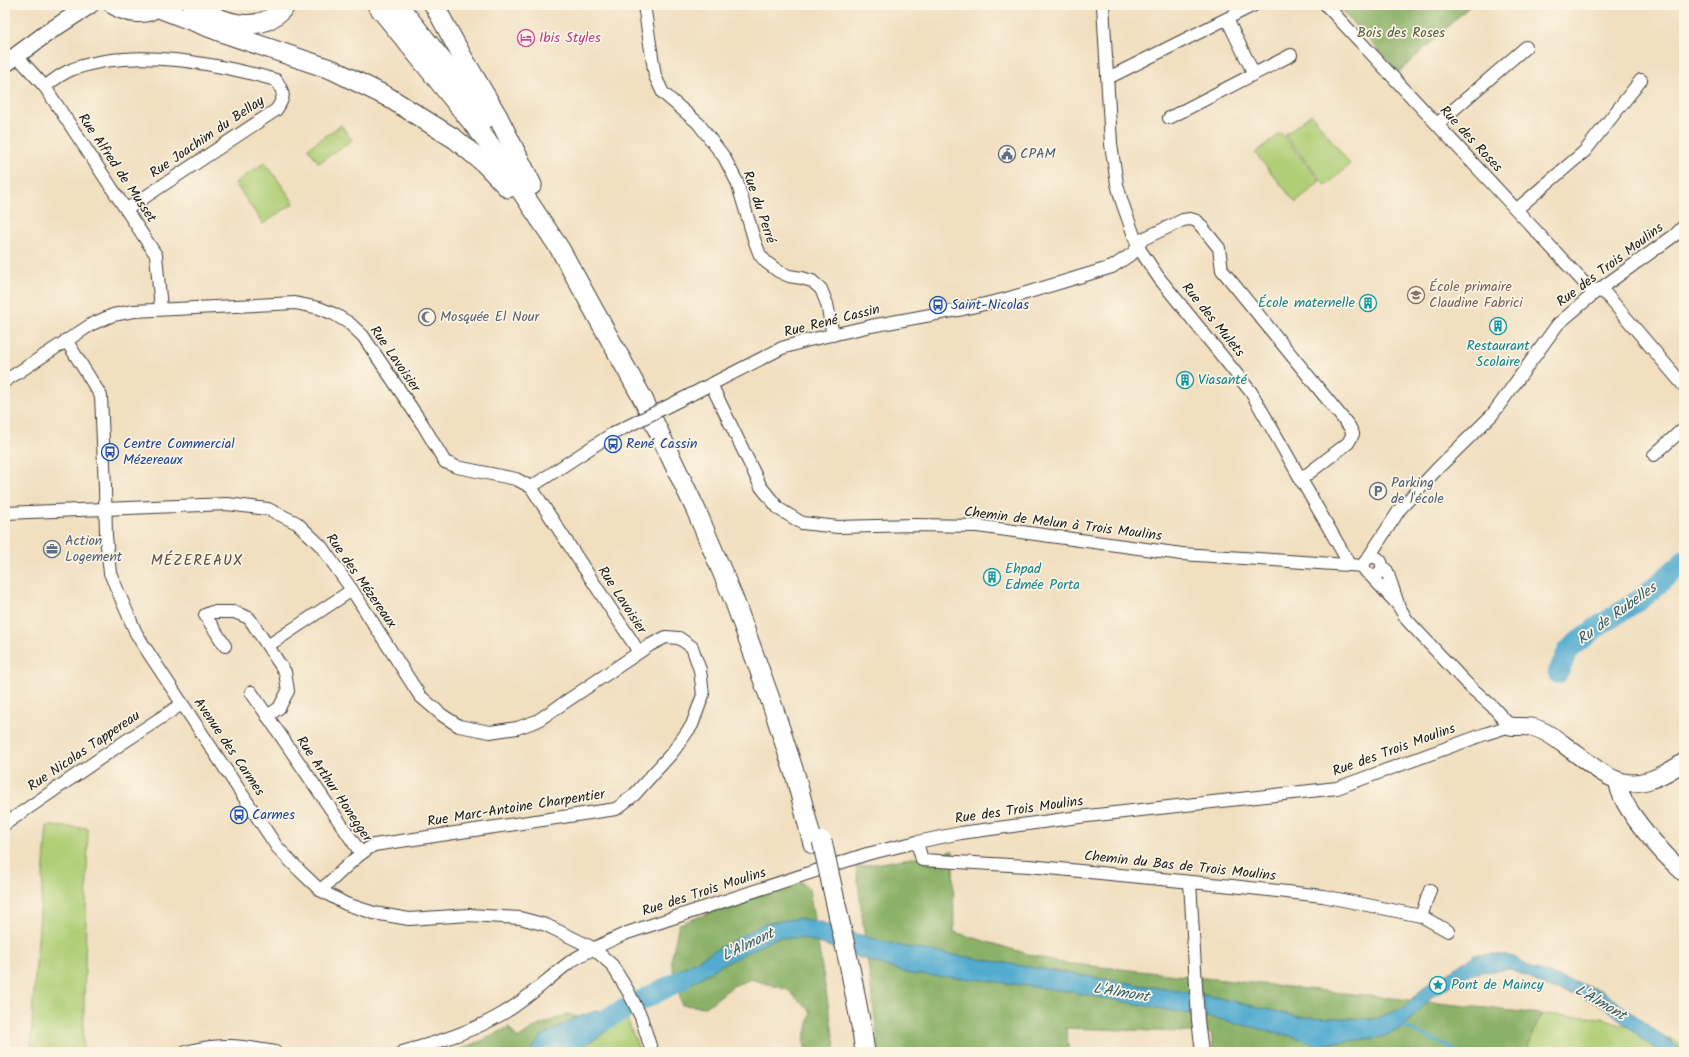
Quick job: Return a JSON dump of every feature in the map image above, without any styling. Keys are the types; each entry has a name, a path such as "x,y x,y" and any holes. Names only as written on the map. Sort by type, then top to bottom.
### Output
{"main road":[{"path":"114,5 122,10 134,13 145,12 157,6 221,32 333,70 388,97 455,139 484,163 514,193 560,249"},
{"path":"193,5 214,17 242,25 251,25 269,21 279,14 286,5"},
{"path":"377,5 491,146 560,249 643,399 693,503 717,557 743,622 818,843"},
{"path":"398,5 449,69 532,185 551,215 640,373 702,501 744,599 778,690 806,783 818,843 850,968 857,1031 855,1052"},
{"path":"434,5 497,115 532,185"},
{"path":"857,1031 865,1052"}],"street":[{"path":"14,58 47,33 90,5"},
{"name":"Rue du Perré","path":"644,5 655,76 663,93 698,123 724,157 737,182 754,242 760,255 778,272 812,281 821,289 827,304 833,335"},
{"name":"Rue des Mulets","path":"1103,5 1111,144 1117,184 1138,247 1159,278 1251,392 1346,558 1348,564"},
{"path":"1108,78 1254,5"},
{"name":"Rue des Roses","path":"1326,5 1589,288 1605,293 1684,386"},
{"path":"1227,19 1254,74"},
{"path":"1436,124 1526,48"},
{"path":"1169,118 1291,54"},
{"name":"Rue Alfred de Musset","path":"14,58 45,87 156,255 161,309"},
{"name":"Rue Joachim du Bellay","path":"45,87 72,69 108,61 145,59 189,61 239,70 276,80 283,91 283,100 276,110 127,209"},
{"path":"1517,209 1585,151 1641,80"},
{"name":"Rue René Cassin","path":"531,487 612,434 782,348 805,341 898,320 970,307 1112,267 1124,260 1144,239 1183,220 1190,219 1197,221 1219,248 1222,270 1350,426 1353,434 1348,443 1300,480"},
{"name":"Rue des Trois Moulins","path":"1367,566 1400,509 1438,468 1492,415 1558,324 1597,291 1675,235 1684,226"},
{"name":"Rue Lavoisier","path":"5,381 92,324 134,311 295,304 319,308 334,314 349,323 362,336 434,442 445,462 457,467 516,479 531,487 638,652"},
{"name":"Avenue des Carmes","path":"66,340 101,396 106,536 110,573 136,633 277,847 320,890 346,904 374,913 409,919 469,915 520,918 546,924 593,948 612,965 628,991 641,1017 652,1052"},
{"name":"Chemin de Melun à Trois Moulins","path":"711,384 761,486 779,509 802,523 838,527 914,524 977,526 1182,554 1367,566 1374,557 1382,564"},
{"path":"1654,455 1684,428"},
{"name":"Rue des Mézereaux","path":"5,513 227,504 268,509 297,523 321,546 352,590 420,696 442,715 459,726 490,732 517,728 536,721 638,652"},
{"name":"Rue des Trois Moulins","path":"1382,564 1387,530"},
{"path":"1367,566 1379,574 1382,564"},
{"path":"1382,564 1387,572 1398,605"},
{"path":"1367,566 1398,605 1407,620 1467,684 1493,707 1510,726 1532,727 1551,734 1600,773 1618,782 1641,783 1665,775 1684,762"},
{"path":"269,645 352,590"},
{"path":"225,646 205,615 212,612 234,612 249,618 269,645 285,672 288,691 279,708 267,716"},
{"name":"Rue Marc-Antoine Charpentier","path":"360,852 374,845 616,809 634,795 672,753 692,724 703,694 700,670 692,647 679,638 666,637 638,652"},
{"name":"Rue Arthur Honegger","path":"251,692 360,852 329,884 320,890"},
{"name":"Rue Nicolas Tappereau","path":"5,824 182,704"},
{"name":"Rue des Trois Moulins","path":"402,1052 435,1044 486,1023 503,1014 570,962 593,948 627,933 852,859 961,832 1078,817 1337,788 1510,726"},
{"path":"1618,782 1618,789 1624,803 1666,857 1684,873"},
{"name":"Chemin du Bas de Trois Moulins","path":"917,842 922,860 1029,866 1323,896 1421,916 1448,931"},
{"path":"1190,882 1198,1020 1202,1052"},
{"path":"1421,916 1430,890"},
{"path":"186,1052 204,1047 220,1045 237,1045 276,1052"}],"green space":[{"name":"Bois des Roses","path":"1336,5 1471,5 1399,72"},
{"path":"1311,114 1350,164 1326,186 1285,135"},
{"path":"341,125 352,140 319,163 308,148"},
{"path":"1281,133 1320,181 1296,203 1255,153"},
{"path":"265,162 294,203 263,224 235,183"},
{"path":"47,826 88,828 83,1052 31,1052 33,1003"},
{"path":"953,851 954,932 1055,962 1541,1014 1526,1052 1214,1052 1211,1033 1066,1028 1069,1052 879,1052 856,867"},
{"path":"800,881 809,889 836,1052 806,1052 804,1041 811,1012 788,990 751,979 733,986 706,1007 682,1005 671,961 679,924"},
{"path":"568,1014 578,1017 542,1036 530,1052 459,1052 460,1049 484,1040 509,1027 518,1039 535,1027"},
{"path":"1541,1014 1602,1018 1684,1044 1684,1052 1526,1052"},
{"path":"626,1016 640,1052 571,1052 596,1039"}],"water":[{"path":"799,918 847,928 856,934 905,947 1215,997 1300,1017 1374,1019 1404,1008 1429,982 1451,971 1474,955 1496,954 1514,957 1533,969 1603,991 1673,1044 1684,1049 1684,1052 1658,1052 1606,1008 1579,996 1547,987 1511,969 1481,972 1466,976 1433,996 1398,1030 1382,1037 1317,1045 1302,1039 1223,1020 1065,991 984,980 910,974 801,938 776,938 718,967 689,985 669,991 660,996 653,989 662,979 764,924"},
{"path":"611,1010 616,1022 596,1039 571,1052 530,1052 542,1036 578,1017 596,1011"}],"waterway":[{"name":"Ru de Rubelles","path":"1558,673 1568,651 1574,645 1596,628 1645,596 1684,561"},
{"name":"L'Almont","path":"558,1052 602,1021 681,980"},
{"path":"1399,1024 1459,1052"}],"place":[{"name":"Ibis Styles","path":"526,38"},
{"name":"CPAM","path":"1007,154"},
{"name":"École primaire Claudine Fabrici","path":"1416,295"},
{"name":"École maternelle","path":"1368,303"},
{"name":"Saint-Nicolas","path":"938,305"},
{"name":"Mosquée El Nour","path":"427,317"},
{"name":"Restaurant Scolaire","path":"1498,326"},
{"name":"Viasanté","path":"1185,380"},
{"name":"René Cassin","path":"613,444"},
{"name":"Centre Commercial Mézereaux","path":"110,452"},
{"name":"Parking de l'école","path":"1378,491"},
{"name":"Action Logement","path":"52,549"},
{"name":"Ehpad Edmée Porta","path":"992,577"},
{"name":"Carmes","path":"239,815"},
{"name":"Pont de Maincy","path":"1438,985"}],"district":[{"name":"MÉZEREAUX","path":"197,561"}]}
